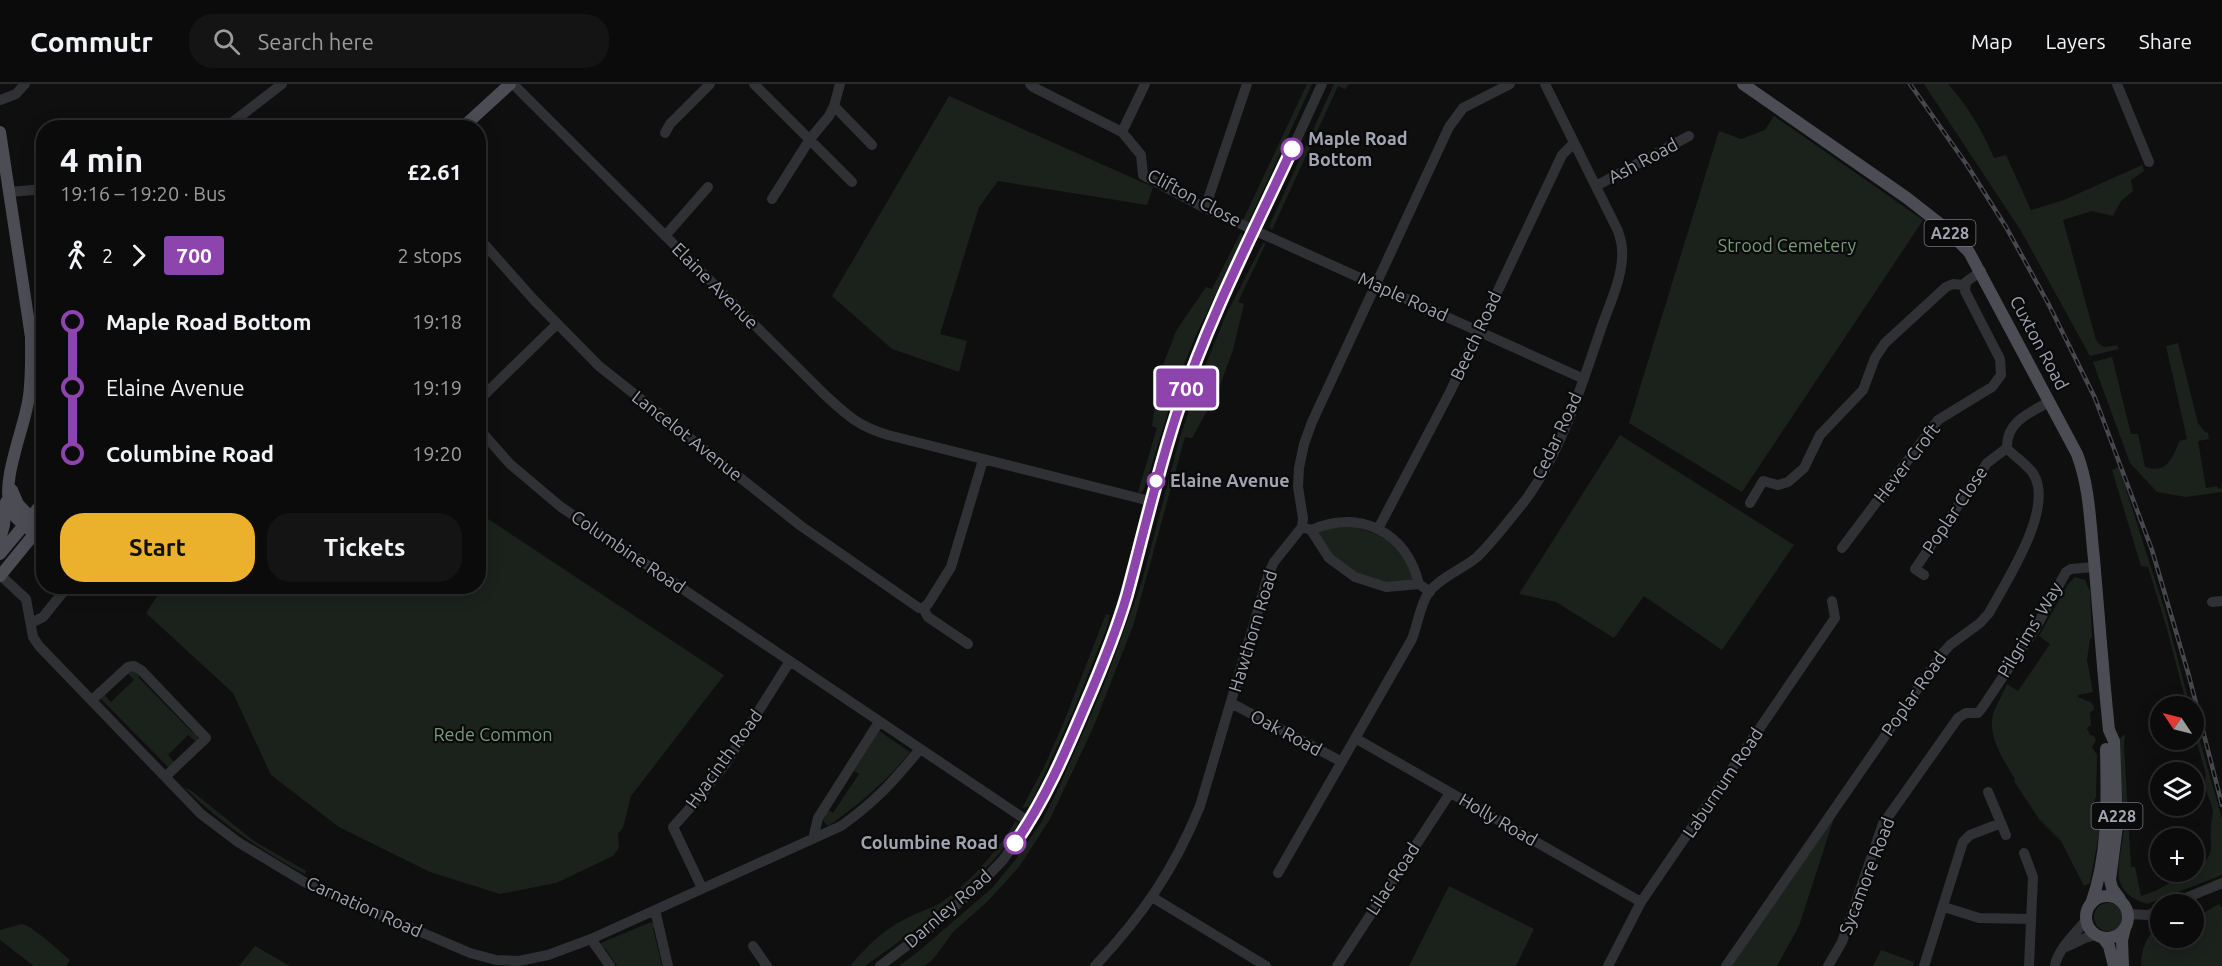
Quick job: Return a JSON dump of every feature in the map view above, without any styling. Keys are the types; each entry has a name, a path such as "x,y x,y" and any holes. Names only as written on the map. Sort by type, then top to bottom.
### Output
{"main road":[{"path":"471,120 512,84"},
{"name":"Cuxton Road","path":"1743,84 1907,198 1944,227 1969,252 2077,454 2088,499 2109,730 2114,741 2117,817 2110,880 2112,888 2120,899"},
{"path":"0,132 2,159 10,192 31,337 32,370 28,405 9,485 5,520 0,539"},
{"path":"9,485 18,496 31,504 36,504"},
{"path":"9,485 26,521 36,525"},
{"path":"0,554 36,510"},
{"path":"0,575 36,532"},
{"name":"Cuxton Road","path":"2091,904 2100,873 2106,834 2106,741 2109,730"},
{"path":"2114,966 2109,946 2088,927 2086,920 2086,913 2091,904 2104,896 2114,896 2127,906 2129,914 2122,940 2123,966"},
{"path":"2100,936 2115,936 2125,928"}],"street":[{"path":"0,100 16,94 25,84"},
{"path":"235,120 282,84"},
{"name":"Elaine Avenue","path":"512,84 825,395 855,422 867,429 888,435 1150,501"},
{"path":"665,133 670,124 710,84"},
{"path":"754,84 852,182"},
{"path":"772,199 834,106 840,84"},
{"name":"Clifton Close","path":"1030,84 1122,132 1141,156 1143,175 1204,208 1254,230"},
{"path":"1122,132 1145,84"},
{"path":"1204,208 1247,84"},
{"name":"Darnley Road","path":"880,966 930,928 978,886 1003,860 1029,822 1062,761 1127,596 1150,501 1179,406 1200,350 1322,84"},
{"path":"1419,584 1386,587 1355,577 1329,558 1318,545 1306,529 1298,487 1304,444 1312,422 1455,117 1470,104 1510,84"},
{"name":"Cedar Road","path":"1430,592 1476,557 1526,499 1557,445 1584,379 1620,266 1622,249 1618,231 1545,84"},
{"path":"2117,84 2149,162"},
{"path":"834,106 872,145"},
{"name":"Ash Road","path":"1596,186 1689,136"},
{"name":"Beech Road","path":"1378,529 1450,392 1562,155 1574,143"},
{"path":"665,236 708,187"},
{"path":"10,192 36,190"},
{"name":"Maple Road","path":"1254,230 1584,379"},
{"name":"Lancelot Avenue","path":"486,246 557,324 604,370 782,511 968,644"},
{"path":"1750,503 1762,481 1778,485 1788,482 1804,468 1820,435 1863,390 1877,354 1892,336 1946,287 1953,284 1964,285 1981,271"},
{"name":"Hever Croft","path":"1842,548 1938,420 1992,387 2001,375 2000,359 1964,285"},
{"path":"486,392 557,324"},
{"path":"2007,448 2010,432 2016,422 2049,402"},
{"name":"Columbine Road","path":"486,437 510,464 561,507 1029,822"},
{"name":"Poplar Close","path":"1924,575 1915,569 1987,463 2007,448"},
{"name":"Poplar Road","path":"1726,966 1941,655 1989,613 2028,536 2038,505 2039,493 2034,474 2007,448"},
{"path":"920,608 931,600 949,571 983,459"},
{"path":"1278,873 1412,639 1430,592 1419,584 1416,571 1401,546 1378,529 1351,522 1306,529"},
{"name":"Hawthorn Road","path":"1095,966 1128,932 1186,840 1231,703 1269,573 1274,562 1306,529"},
{"name":"Pilgrims' Way","path":"1978,713 2036,629 2065,573 2071,568 2094,567"},
{"name":"Carnation Road","path":"0,575 26,598 33,637 37,644 201,814 238,842 306,883 470,953 496,960 519,961 548,955 591,939 841,826 867,807 891,784 920,749"},
{"path":"31,623 42,618 62,594"},
{"name":"Laburnum Road","path":"1608,966 1641,902 1835,618 1832,602"},
{"name":"Hyacinth Road","path":"702,888 673,827 726,763 790,662"},
{"path":"92,700 128,667 134,666 139,668 208,737 166,776"},
{"name":"Oak Road","path":"1231,703 1342,762"},
{"name":"Sycamore Road","path":"1828,966 1842,942 1885,821 1958,718 1965,713 1978,713"},
{"path":"813,839 818,818 879,722"},
{"name":"Holly Road","path":"1355,738 1641,902"},
{"path":"1988,792 2006,835"},
{"name":"Lilac Road","path":"1337,966 1450,793"},
{"path":"1924,966 1963,842 1970,835 2001,823"},
{"path":"2024,853 2033,877 2029,966"},
{"path":"2196,894 2220,884"},
{"path":"1152,897 1266,966"},
{"path":"1944,908 1979,918 2031,919"},
{"path":"655,910 668,966"},
{"path":"2129,914 2150,914"},
{"path":"2055,966 2057,958 2068,941 2086,920"},
{"path":"2066,947 2085,938 2100,936"},
{"path":"591,939 610,966"},
{"path":"753,946 767,966"}],"green space":[{"path":"1307,84 1312,84 1248,223 1243,220"},
{"path":"1334,84 1349,84 1345,89 1338,86 1272,230 1270,224"},
{"path":"1924,84 1948,84 1955,92 1974,119 1994,158 2006,155 2031,210 2064,200 2142,165 2144,171 2131,180 2133,191 2121,201 2113,216 2092,211 2063,220 2096,340 2103,346 2117,345 2119,349 2090,356 2021,231"},
{"path":"949,96 1153,187 1147,205 998,181 979,207 940,334 967,341 959,372 892,349 832,296"},
{"name":"Strood Cemetery","path":"1774,116 1923,220 1742,492 1629,423 1719,131 1741,139 1765,130"},
{"path":"1241,232 1243,237 1197,333 1178,379 1145,487 1141,493 1138,492 1157,428 1152,426 1159,376 1176,331 1206,287 1212,289"},
{"path":"1263,243 1266,243 1238,302 1244,304 1233,350 1217,393 1192,438 1185,437 1133,626 1093,728 1050,819 1019,867 988,901 953,932 934,958 925,966 899,966 992,888 1016,859 1042,821 1103,687 1141,585 1180,437 1202,374 1225,317"},
{"path":"2178,343 2198,423 2208,433 2209,439 2198,441 2206,488 2217,486 2218,489 2222,488 2222,492 2186,497 2157,492 2130,463 2093,362 2112,357 2131,434 2138,434 2145,467 2153,469 2164,467 2180,441 2187,439 2166,346"},
{"path":"1620,435 1794,545 1722,650 1644,596 1614,638 1556,602 1519,594"},
{"path":"2119,467 2165,611 2187,696 2184,696 2148,567 2141,566 2112,470"},
{"name":"Rede Common","path":"486,518 724,675 631,796 623,828 618,834 619,848 613,856 556,883 500,894 430,872 339,827 271,775 233,693 146,613 158,594 486,594"},
{"path":"1351,526 1375,534 1392,544 1404,559 1415,583 1387,584 1342,567 1315,533 1324,529"},
{"path":"2075,577 2085,580 2090,592 2092,638 2087,660 2093,692 2078,695 2078,697 2091,702 2094,707 2094,710 2090,712 2091,725 2087,728 2096,740 2092,747 2097,755 2094,801 2099,821 2097,825 2100,828 2090,883 2084,886 2061,841 2039,819 2014,781 1997,746 1992,729 1994,711 2007,684 2018,691 2050,644 2039,636 2068,584"},
{"path":"1106,614 1110,615 1107,627 1073,712 1032,801 1028,807 1022,808 1063,724"},
{"path":"126,671 139,673 139,678 192,732 197,733 198,743 188,735 168,755 176,764 169,768 100,698 103,693 111,702 134,680"},
{"path":"879,731 910,752 872,792 828,826 823,821 828,810 833,813 859,774 854,771"},
{"path":"2125,734 2131,867 2135,867 2141,896 2171,882 2204,882 2173,894 2150,894 2150,903 2147,904 2127,894 2122,887 2119,861 2124,821 2117,741"},
{"path":"2199,750 2203,750 2222,819 2222,875 2204,882 2204,862 2211,851 2213,812 2206,789 2206,775"},
{"path":"183,786 254,841 306,871 305,874 241,834 211,812"},
{"path":"1835,815 1799,926 1777,966 1732,966"},
{"path":"1016,820 1018,823 1009,840 974,880 903,939 865,966 850,966 869,945 891,927 937,905 959,889 1001,843"},
{"path":"1449,886 1534,929 1516,966 1409,966"},
{"path":"2108,903 2118,907 2122,917 2118,927 2108,931 2098,927 2094,917 2098,907"},
{"path":"2219,904 2222,908 2222,966 2141,966 2142,954 2150,936 2150,948 2204,948 2204,913"},
{"path":"651,922 656,927 653,928 662,966 617,966 605,948 602,950 601,943"},
{"path":"22,924 39,934 70,960 66,966 34,966 0,940 0,930"},
{"path":"255,946 290,966 239,966"},
{"path":"1881,950 1914,962 1913,966 1873,966"}],"railway":[{"path":"1910,84 1967,165 2006,227 2048,303 2095,398 2152,550 2189,676 2222,805"}],"bus line":[{"name":"700","path":"1015,843 1062,761 1092,689 1127,596 1152,496 1179,406 1200,350 1292,149"}],"place":[{"name":"Maple Road Bottom","path":"1292,149"},
{"name":"Elaine Avenue","path":"1156,481"},
{"name":"Columbine Road","path":"1015,843"}]}
